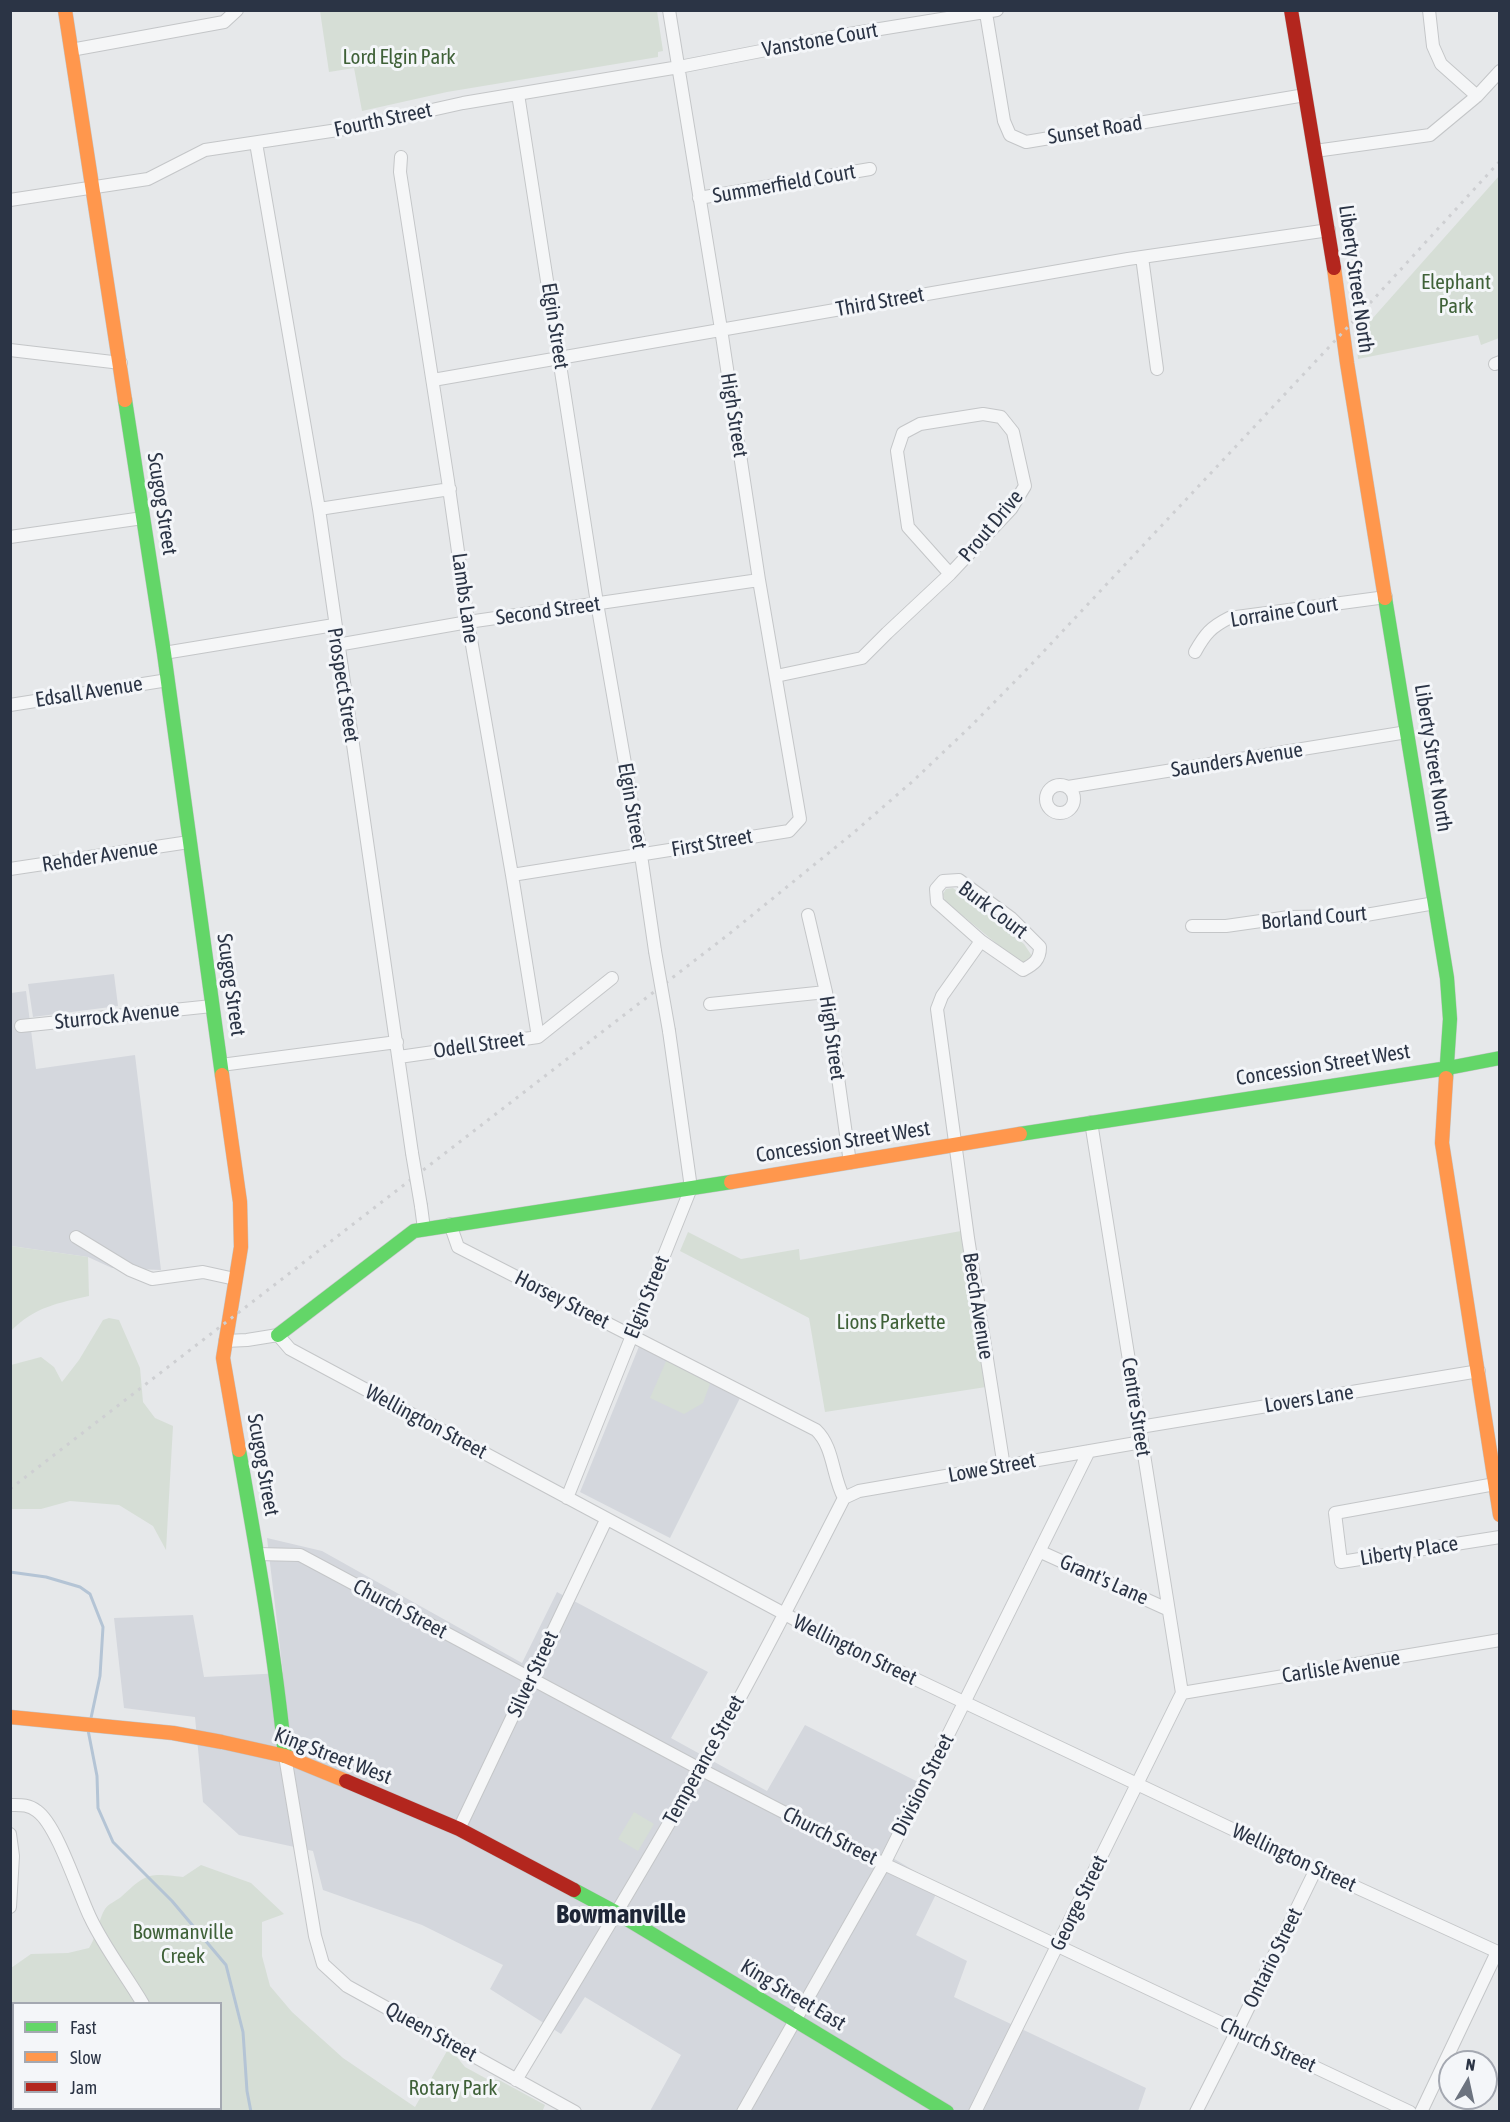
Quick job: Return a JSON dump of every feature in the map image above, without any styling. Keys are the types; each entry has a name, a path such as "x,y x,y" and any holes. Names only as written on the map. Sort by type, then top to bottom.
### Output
{"street":[{"name":"Scugog Street","path":"65,10 164,652 240,1202 241,1247 224,1358 257,1554 285,1756 315,1936 323,1964"},
{"path":"71,50 224,22 237,10"},
{"name":"High Street","path":"669,10 759,580 800,819"},
{"name":"Liberty Street North","path":"1292,10 1329,230 1347,363 1448,978 1450,1019 1442,1143 1500,1515"},
{"path":"1429,10 1433,46 1441,64 1477,96"},
{"name":"Vanstone Court","path":"679,67 843,35 992,12"},
{"name":"Sunset Road","path":"992,12 1004,121 1010,135 1026,142 1305,95"},
{"name":"Fourth Street","path":"10,200 148,179 205,150 351,128 463,103 679,67"},
{"path":"1315,151 1430,135 1477,96 1500,71"},
{"name":"Elgin Street","path":"518,94 597,603 669,1031 691,1188 567,1498"},
{"name":"Prospect Street","path":"256,143 319,509 334,625 424,1229"},
{"name":"Lambs Lane","path":"400,157 400,172 450,489 468,622 538,1037"},
{"name":"Summerfield Court","path":"699,198 870,169"},
{"name":"Third Street","path":"433,380 1142,257 1329,230"},
{"path":"1142,257 1157,369"},
{"path":"10,350 121,363"},
{"name":"Prout Drive","path":"776,676 862,658 950,574 1011,509 1025,486 1013,432 1001,417 984,414 920,424 903,433 897,451 908,527 950,574"},
{"path":"319,509 450,489"},
{"path":"10,537 143,518"},
{"name":"Second Street","path":"337,645 468,622 759,580"},
{"name":"Lorraine Court","path":"1195,652 1205,635 1214,626 1229,618 1386,597"},
{"path":"164,652 334,625"},
{"name":"Edsall Avenue","path":"10,705 168,680"},
{"name":"Saunders Avenue","path":"1068,787 1407,732"},
{"name":"First Street","path":"512,875 789,831 800,819"},
{"name":"Rehder Avenue","path":"10,869 189,842"},
{"name":"Burk Court","path":"959,880 1011,918 1040,947 1040,956 1034,964 1023,970 981,941 938,902 936,889 943,881 959,880"},
{"name":"Borland Court","path":"1192,926 1226,926 1289,917 1360,916 1435,903"},
{"name":"High Street","path":"808,915 826,992 850,1163"},
{"name":"Burk Court","path":"955,1145 937,1009 942,996 981,941"},
{"name":"Odell Street","path":"399,1057 538,1037 612,978"},
{"path":"710,1004 826,992"},
{"name":"Sturrock Avenue","path":"21,1026 212,1006"},
{"path":"221,1065 397,1042"},
{"name":"Concession Street West","path":"278,1335 414,1231 1500,1058"},
{"name":"Centre Street","path":"1091,1122 1182,1693"},
{"name":"Beech Avenue","path":"955,1145 1004,1467"},
{"name":"Horsey Street","path":"450,1224 458,1247 816,1430 825,1439 837,1484 844,1498"},
{"path":"76,1238 130,1270 152,1279 203,1272 235,1279"},
{"path":"225,1341 278,1335"},
{"name":"Wellington Street","path":"278,1335 290,1348 606,1520 837,1642 1316,1869 1498,1952"},
{"name":"Lovers Lane","path":"1140,1427 1479,1371"},
{"name":"Lowe Street","path":"844,1498 859,1491 1142,1442"},
{"name":"Division Street","path":"743,2112 884,1864 1041,1552 1089,1451"},
{"name":"Liberty Place","path":"1495,1484 1335,1513 1337,1539 1341,1562 1500,1537"},
{"name":"Temperance Street","path":"516,2080 617,1913 700,1769 844,1498"},
{"name":"Silver Street","path":"459,1829 606,1520"},
{"name":"Grant's Lane","path":"1041,1552 1167,1609"},
{"name":"Church Street","path":"257,1554 300,1555 700,1769 884,1864 1410,2112"},
{"name":"Carlisle Avenue","path":"1182,1693 1500,1640"},
{"name":"George Street","path":"975,2112 1182,1693"},
{"name":"King Street West","path":"16,1717 173,1733 285,1756 459,1829 617,1913"},
{"path":"10,1805 26,1805 37,1810 45,1819 54,1833 91,1919 142,2002"},
{"path":"10,1834 13,1856 10,1907"},
{"name":"Ontario Street","path":"1196,2112 1316,1869"},
{"name":"King Street East","path":"617,1913 947,2112"},
{"path":"1421,2112 1498,1952"},
{"name":"Queen Street","path":"323,1964 347,1986 575,2112"}],"shaded area":[{"path":"114,974 118,1006 33,1017 28,984"},
{"path":"26,991 36,1069 135,1055 161,1270 112,1268 88,1257 11,1246 11,993"},
{"path":"640,1344 741,1396 670,1538 580,1492"},
{"path":"267,1538 322,1551 522,1663 557,1592 708,1672 671,1738 767,1791 805,1725 930,1788 891,1857 940,1886 916,1935 967,1961 954,1997 1146,2088 1138,2111 650,2111 681,2055 585,1997 561,2034 490,1989 503,1965 422,1925 323,1890 313,1851 239,1835 203,1802 195,1717 124,1708 114,1618 193,1615 204,1677 283,1673"}],"green space":[{"name":"Lord Elgin Park","path":"320,11 657,11 663,51 658,52 658,57 447,92 362,111 354,68 329,72"},
{"name":"Elephant Park","path":"1499,176 1499,338 1481,345 1478,335 1358,359 1356,337"},
{"path":"953,888 1024,944 1032,956 1026,962 1020,963 945,901 943,894 946,889"},
{"name":"Lions Parkette","path":"961,1231 986,1387 825,1412 809,1318 680,1251 688,1232 741,1259 799,1249 800,1260"},
{"path":"11,1246 88,1257 89,1296 38,1311 11,1331"},
{"path":"109,1318 119,1320 140,1368 143,1402 155,1418 173,1426 166,1550 153,1526 119,1505 70,1501 41,1509 11,1509 11,1365 41,1357 54,1367 62,1382 79,1360 103,1320"},
{"path":"667,1359 711,1381 703,1403 684,1414 650,1398"},
{"path":"634,1812 654,1824 638,1851 618,1839"},
{"name":"Bowmanville Creek","path":"201,1865 251,1883 284,1914 262,1922 262,1956 270,1986 292,2012 343,2058 415,2107 447,2051 456,2056 465,2067 487,2079 499,2080 545,2105 542,2112 60,2111 222,2110 222,2002 12,2002 12,2015 11,2013 11,1968 31,1954 68,1953 89,1948 105,1909 137,1883 155,1875 183,1877"}],"waterway":[{"name":"Bowmanville Creek","path":"10,1572 46,1577 80,1587 90,1594 103,1627 100,1676 91,1718"},
{"name":"Bowmanville Creek","path":"88,1730 97,1776 98,1808 113,1842 172,1901 226,1965 243,2032 247,2091 251,2112"}],"railway":[{"path":"10,1489 729,934 913,781 1030,666 1500,161"}],"traffic: fast":[{"path":"125,400 164,653 222,1075"},
{"path":"1385,598 1447,978 1450,1019 1446,1078"},
{"path":"1020,1134 1500,1058"},
{"path":"278,1335 414,1231 731,1182"},
{"path":"239,1450 271,1641 285,1756"},
{"path":"574,1890 617,1913 947,2112"}],"traffic: slow":[{"path":"65,10 125,400"},
{"path":"1334,268 1385,598"},
{"path":"222,1075 240,1202 241,1247 223,1358 239,1450"},
{"path":"1446,1078 1442,1143 1500,1515"},
{"path":"731,1182 1020,1134"},
{"path":"10,1717 173,1733 222,1742 285,1756 346,1781"}],"traffic: jam":[{"path":"1291,10 1334,268"},
{"path":"346,1781 459,1829 574,1890"}],"district":[{"name":"Bowmanville","path":"621,1914"}],"park label":[{"name":"Rotary Park","path":"453,2088"}]}
